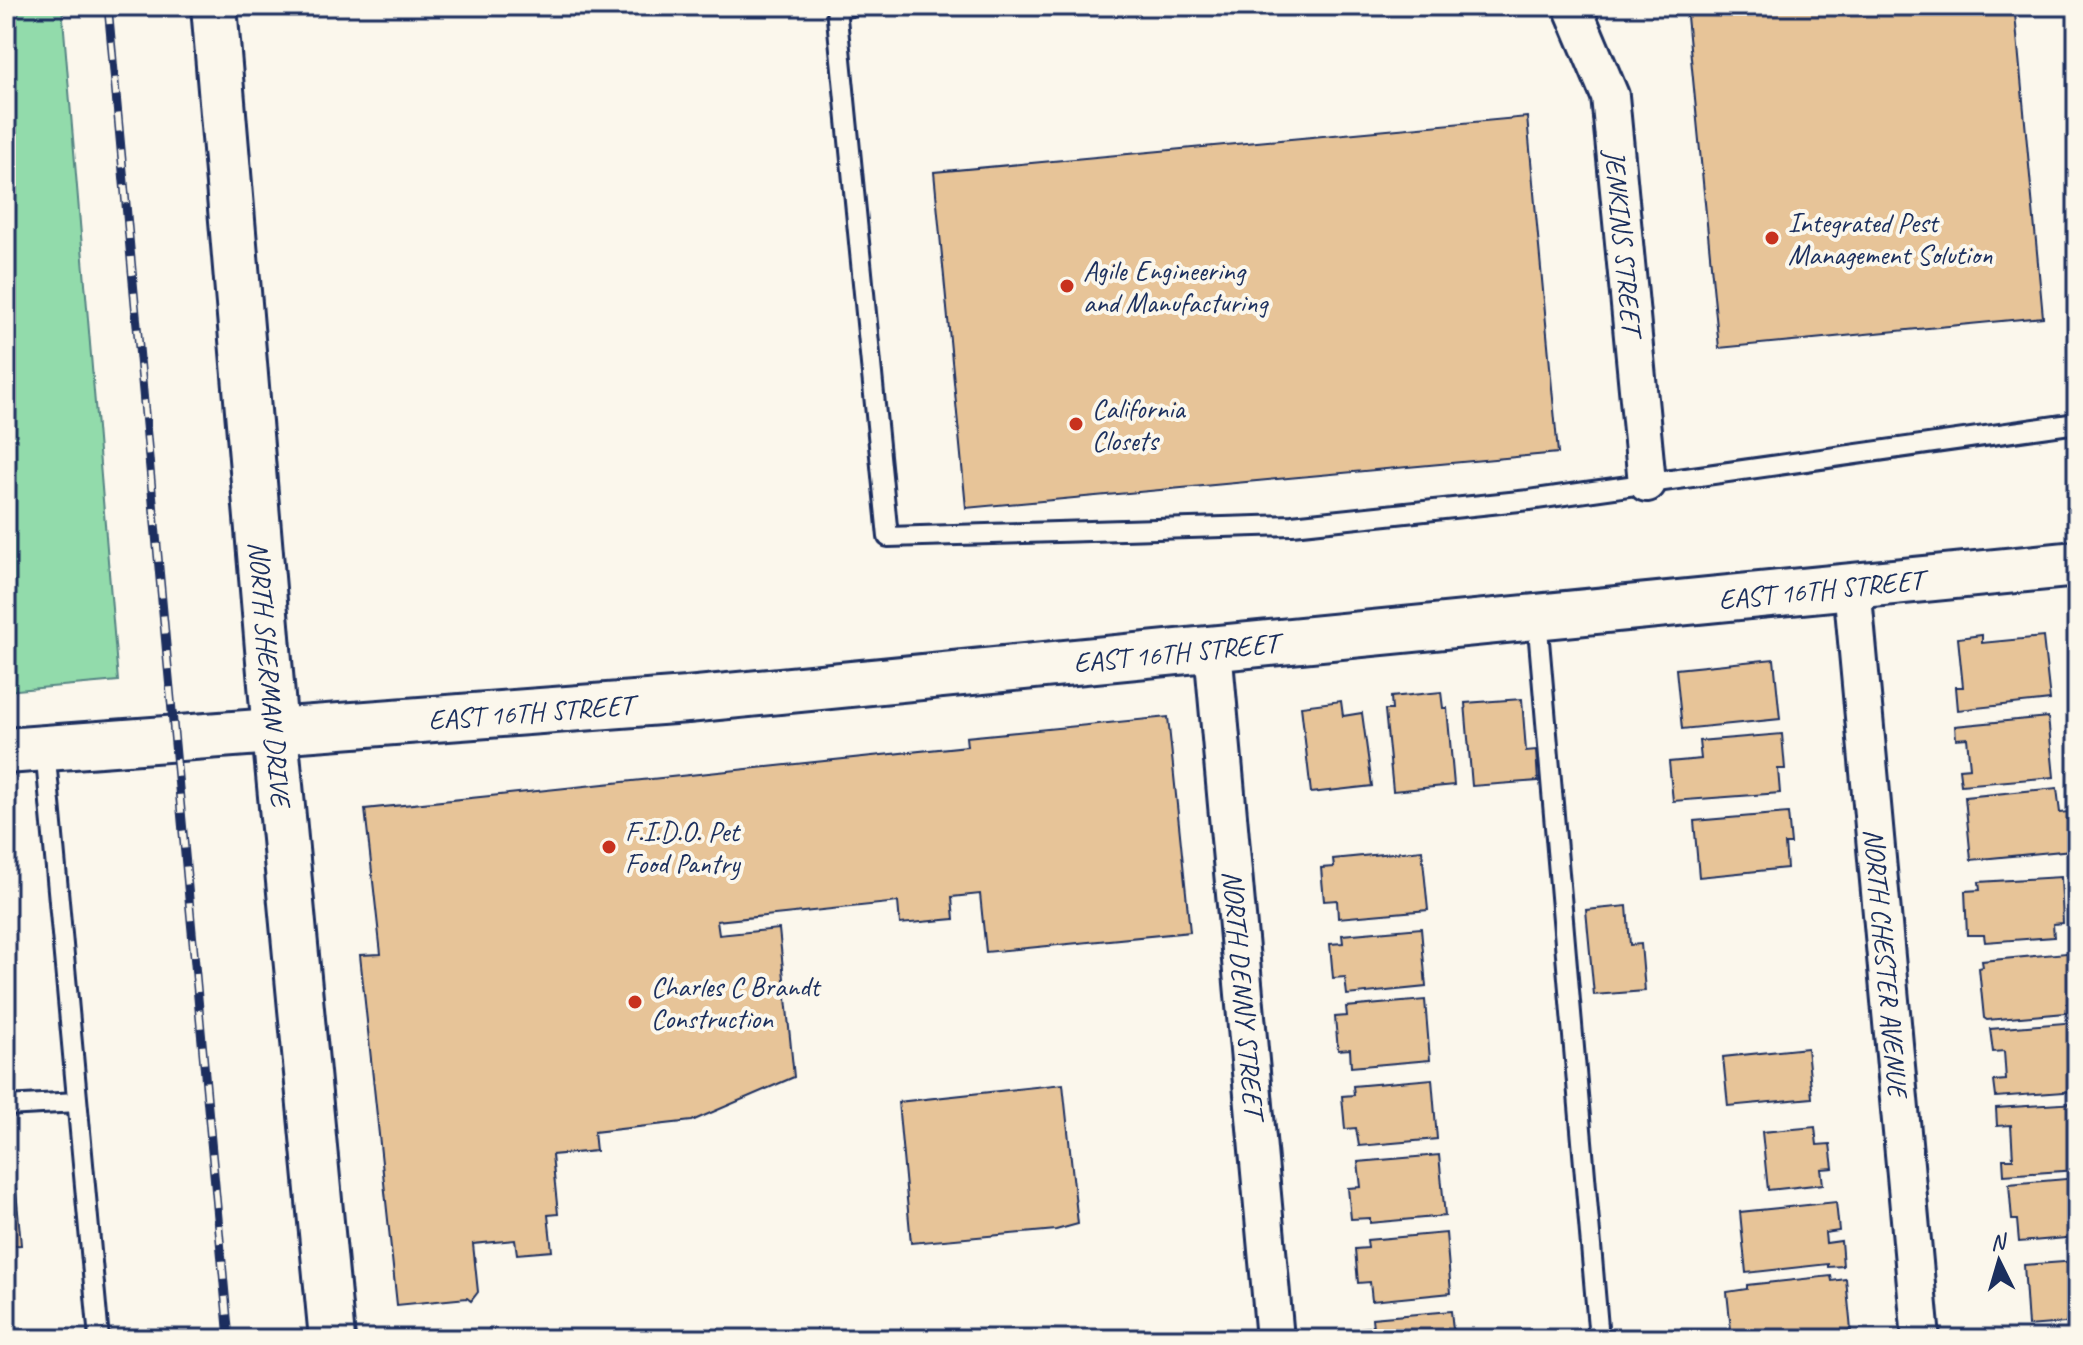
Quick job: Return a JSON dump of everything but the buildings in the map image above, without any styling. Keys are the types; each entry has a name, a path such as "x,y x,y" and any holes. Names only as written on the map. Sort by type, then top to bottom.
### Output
{"main road":[{"name":"NORTH SHERMAN DRIVE","path":"214,6 275,732 332,1339"},
{"name":"EAST 16TH STREET","path":"26,750 687,700 2077,564"}],"street":[{"name":"JENKINS STREET","path":"1572,6 1610,96 1647,483"},
{"name":"NORTH CHESTER AVENUE","path":"1852,586 1921,1339"},
{"name":"NORTH DENNY STREET","path":"1213,649 1275,1339"}],"lane":[{"path":"851,6 836,8 888,537 1292,525 1529,500 2077,423"},
{"path":"1537,617 1599,1339"},
{"path":"26,750 77,1102 99,1339"},
{"path":"6,1106 77,1102"}],"green space":[{"path":"6,6 62,6 118,681 6,691"}],"railway":[{"path":"108,6 229,1339"}],"place":[{"name":"Integrated Pest Management Solution","path":"1772,238"},
{"name":"Agile Engineering and Manufacturing","path":"1067,286"},
{"name":"California Closets","path":"1076,424"},
{"name":"F.I.D.O. Pet Food Pantry","path":"609,847"},
{"name":"Charles C Brandt Construction","path":"635,1002"}]}
